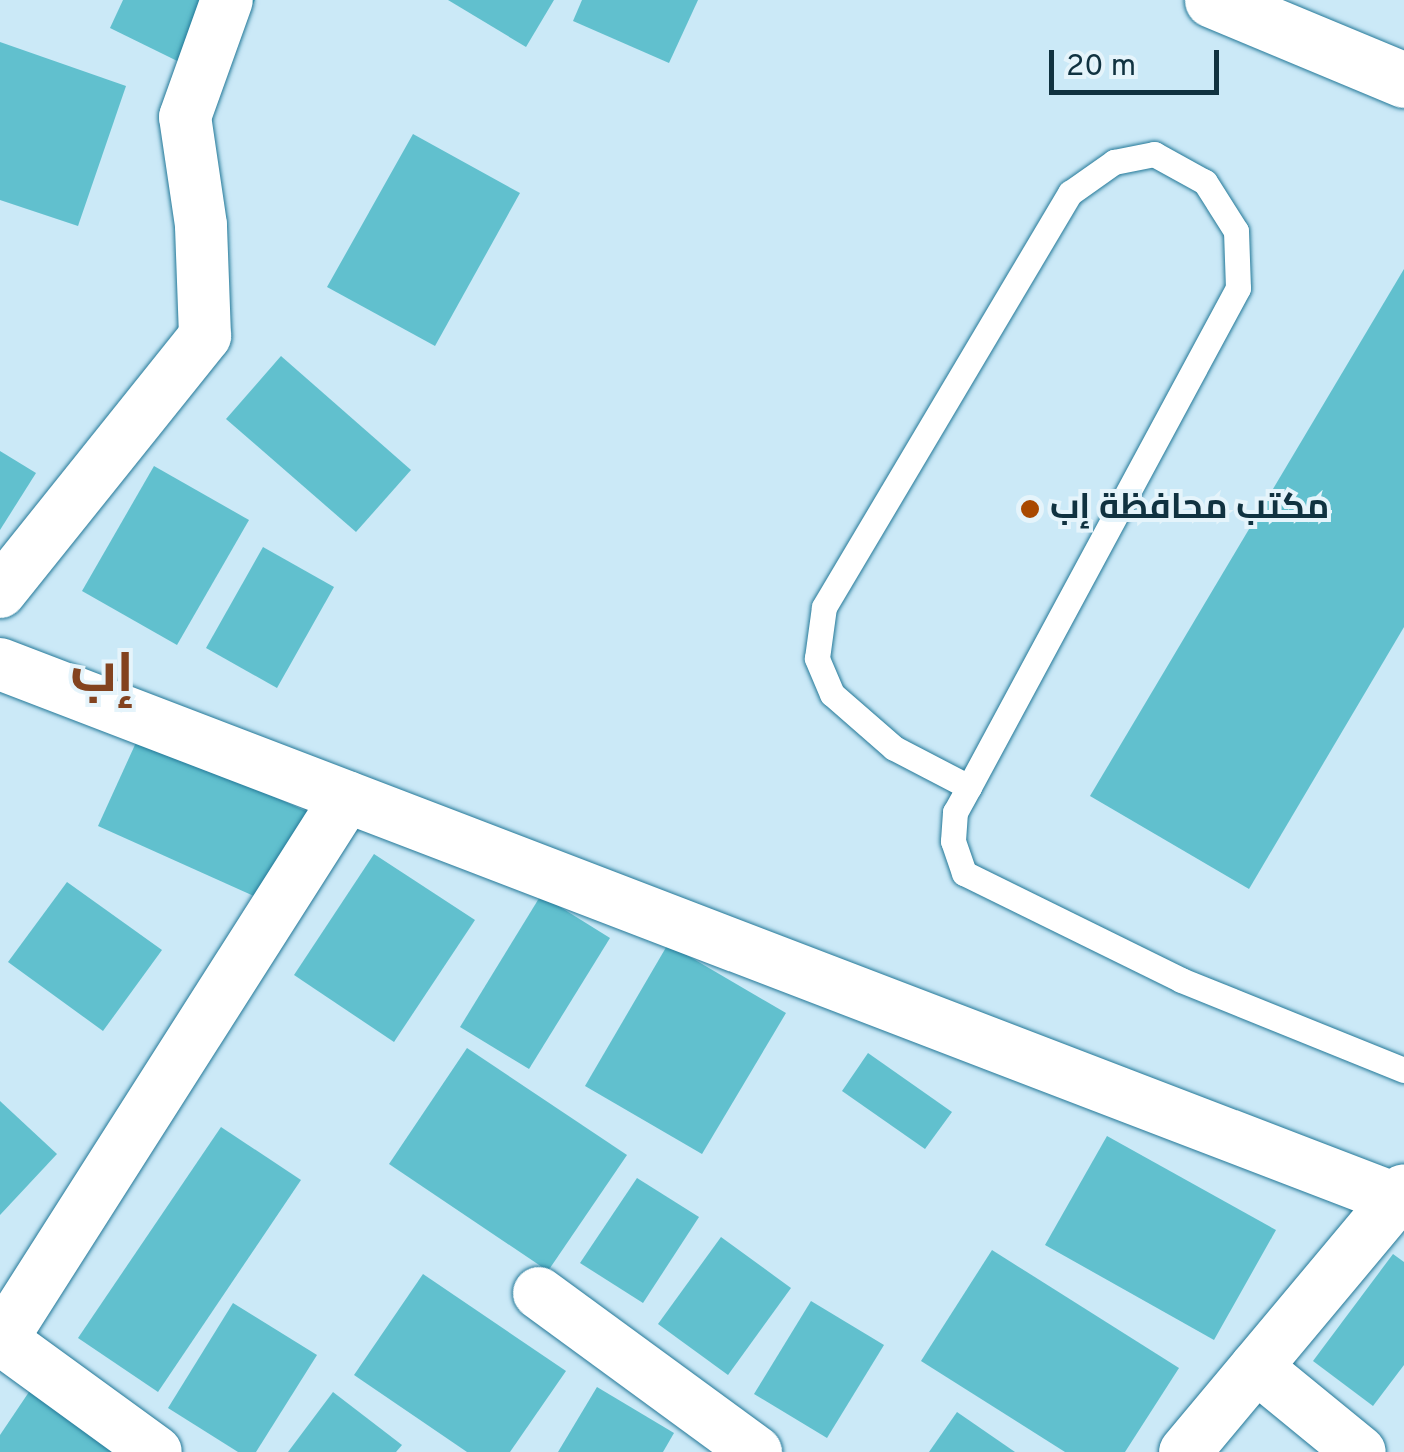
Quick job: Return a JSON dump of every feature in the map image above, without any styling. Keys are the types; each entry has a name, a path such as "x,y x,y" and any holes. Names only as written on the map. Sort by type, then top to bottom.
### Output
{"main road":[{"path":"1212,0 1404,80"}],"street":[{"path":"0,592 204,336 202,225 184,116 227,0"},
{"path":"0,664 1402,1197 1184,1452"},
{"path":"156,1452 1,1341 347,797"},
{"path":"539,1293 756,1452"},
{"path":"1256,1366 1360,1452"}],"lane":[{"path":"968,786 894,748 832,694 817,658 824,607 1070,193 1114,162 1154,154 1205,182 1216,198 1236,231 1238,288 968,786 955,812 953,841 964,873 1181,980 1404,1070"}],"building":[{"path":"123,0 255,0 216,80 110,28"},
{"path":"448,0 554,0 526,47"},
{"path":"582,0 698,0 669,63 573,21"},
{"path":"0,42 126,86 78,226 0,200"},
{"path":"413,134 520,193 435,346 327,287"},
{"path":"1404,269 1404,627 1249,889 1090,796"},
{"path":"281,356 411,470 356,532 226,419"},
{"path":"0,451 36,473 0,530"},
{"path":"154,466 249,520 177,645 82,591"},
{"path":"263,547 334,587 277,688 206,648"},
{"path":"139,736 326,820 285,910 98,826"},
{"path":"374,854 475,920 394,1042 294,975"},
{"path":"67,882 162,950 103,1031 8,962"},
{"path":"541,895 610,938 529,1069 460,1027"},
{"path":"668,944 786,1013 702,1154 585,1086"},
{"path":"467,1048 627,1155 548,1271 389,1164"},
{"path":"868,1053 952,1112 925,1149 842,1091"},
{"path":"0,1101 57,1154 0,1215"},
{"path":"221,1127 301,1180 158,1392 78,1338"},
{"path":"1107,1136 1276,1230 1214,1340 1045,1245"},
{"path":"637,1178 699,1217 643,1303 580,1263"},
{"path":"721,1237 791,1288 728,1375 658,1324"},
{"path":"992,1250 1179,1368 1125,1452 1065,1452 921,1361"},
{"path":"1393,1254 1404,1262 1404,1365 1373,1406 1313,1361"},
{"path":"423,1274 566,1371 510,1452 467,1452 354,1375"},
{"path":"811,1301 884,1345 827,1438 754,1394"},
{"path":"233,1303 317,1355 256,1452 238,1452 168,1408"},
{"path":"33,1386 120,1452 0,1452 0,1435"},
{"path":"597,1387 674,1433 663,1452 558,1452"},
{"path":"333,1392 402,1445 396,1452 288,1452"},
{"path":"957,1412 1015,1452 929,1452"}],"place":[{"name":"مكتب محافظة إب","path":"1030,509"}],"district":[{"name":"إب","path":"102,678"}]}
